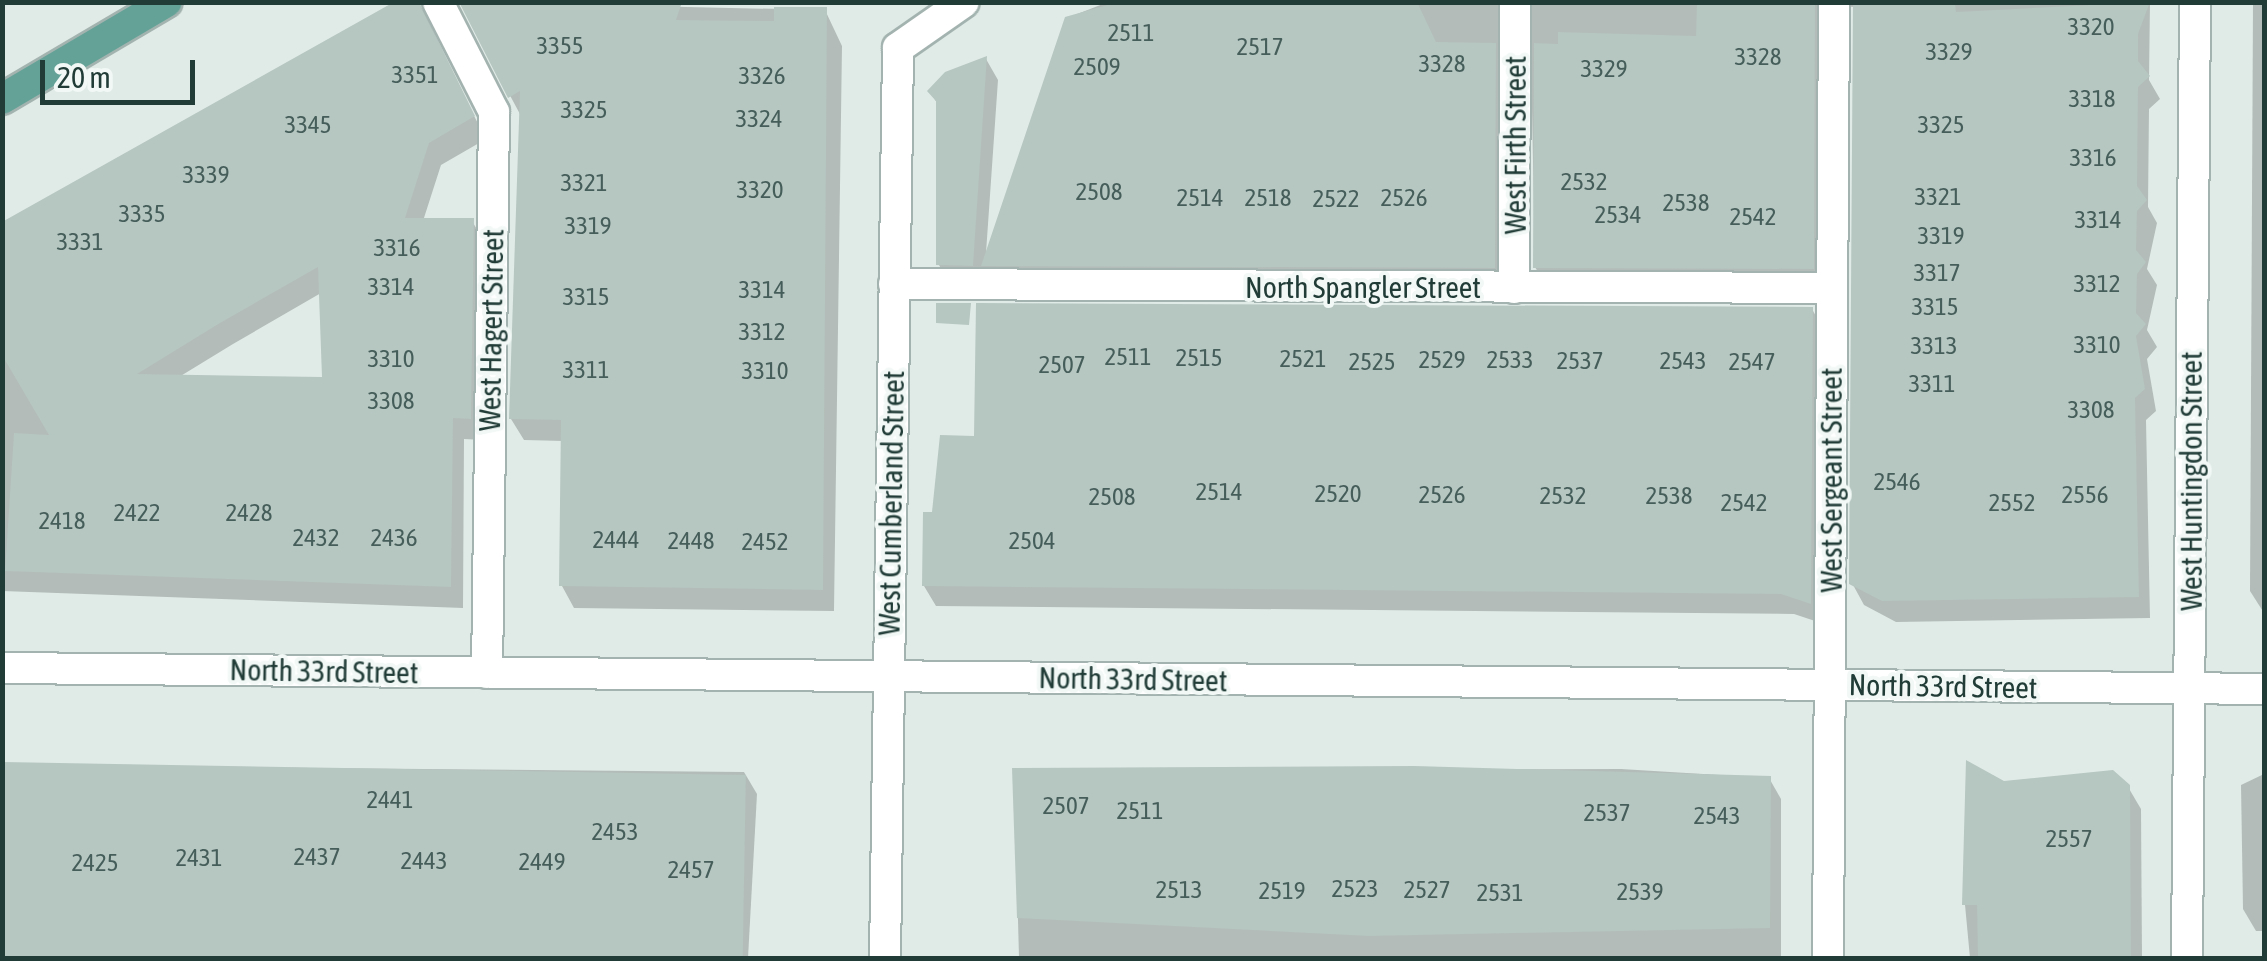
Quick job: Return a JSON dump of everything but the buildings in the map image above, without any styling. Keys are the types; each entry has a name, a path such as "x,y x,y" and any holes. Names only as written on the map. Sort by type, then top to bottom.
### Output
{"main road":[{"path":"2,99 167,2"}],"street":[{"name":"West Hagert Street","path":"438,2 494,112 487,673"},
{"name":"West Cumberland Street","path":"885,958 898,48 964,2"},
{"name":"West Firth Street","path":"1514,288 1516,2"},
{"name":"West Sergeant Street","path":"1828,958 1834,2"},
{"name":"West Huntingdon Street","path":"2186,958 2195,2"},
{"name":"North Spangler Street","path":"894,284 1832,288"},
{"name":"North 33rd Street","path":"2,668 2264,689"}]}
